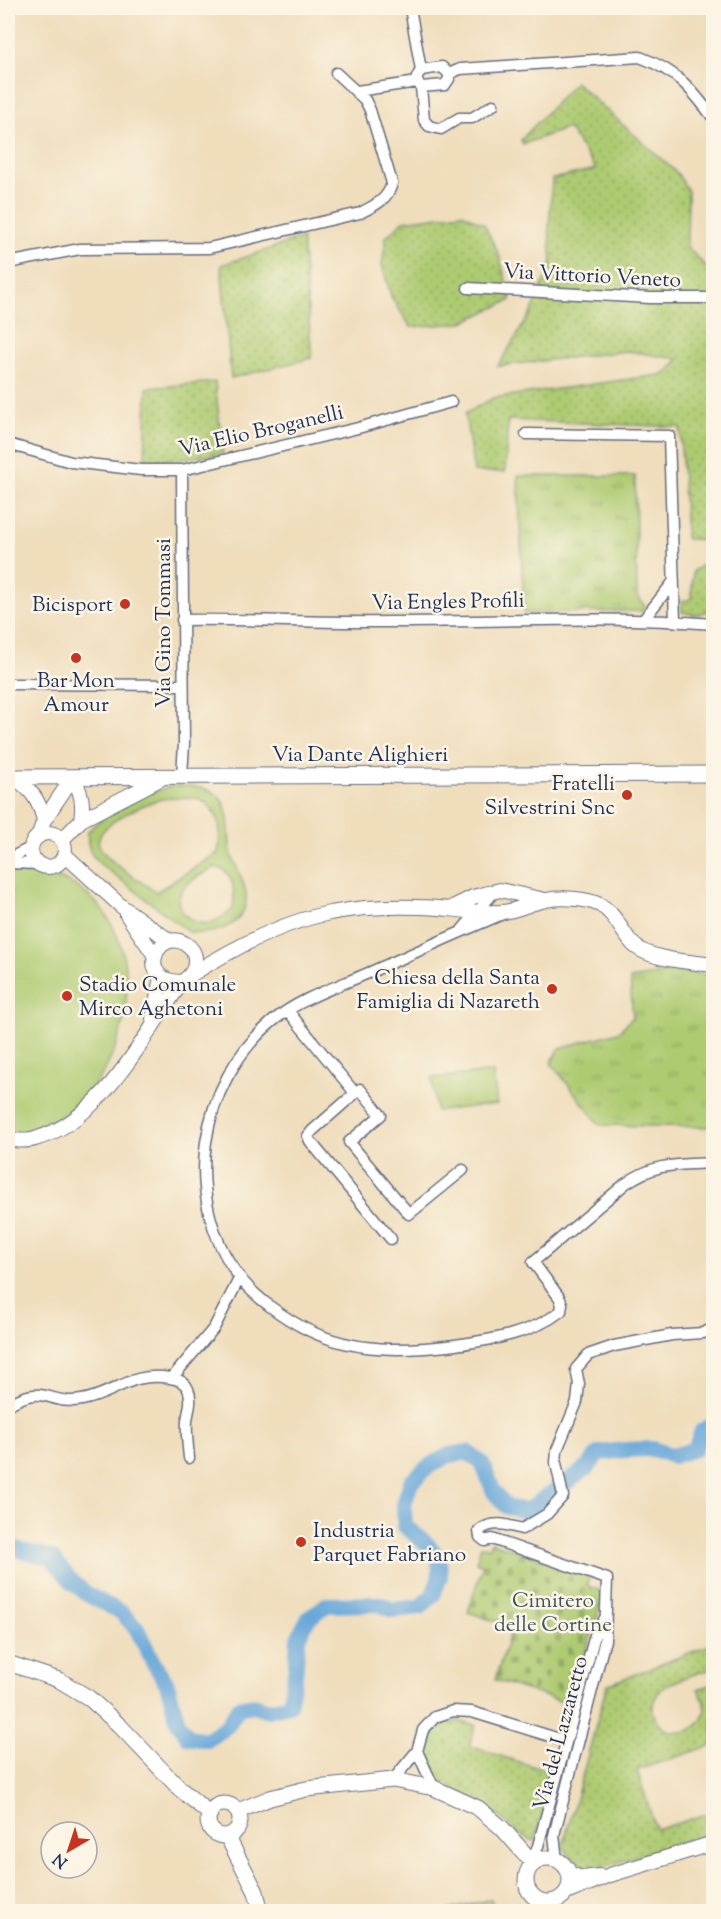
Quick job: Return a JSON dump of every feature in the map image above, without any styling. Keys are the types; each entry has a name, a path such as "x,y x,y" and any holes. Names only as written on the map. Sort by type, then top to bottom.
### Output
{"main road":[{"name":"Via Dante Alighieri","path":"11,777 714,774"},
{"path":"8,1663 59,1680 89,1698 120,1726 180,1789 210,1814"},
{"path":"238,1811 270,1798 306,1789 393,1780 434,1788 478,1808 533,1863"},
{"path":"220,1804 230,1805 238,1811 239,1826 236,1831 227,1836 213,1832 209,1823 210,1814 216,1807 220,1804"},
{"path":"227,1836 255,1892 261,1911"},
{"path":"544,1859 557,1860 569,1874 569,1887 560,1902 546,1902 534,1897 530,1892 527,1879 533,1863 544,1859"}],"street":[{"path":"410,8 421,70 417,77 424,120 429,126 441,129 459,118 472,118 493,105"},
{"path":"449,74 460,69 640,57 657,64 691,88 714,119"},
{"path":"421,70 442,67 449,74"},
{"path":"8,263 80,249 209,248 360,213 384,198 390,192 392,183 365,100 336,74"},
{"path":"357,92 419,85 444,85 448,82 449,74"},
{"name":"Via Vittorio Veneto","path":"468,288 650,298 714,298"},
{"name":"Via Elio Broganelli","path":"8,444 70,462 141,470 182,470 358,428 451,402"},
{"path":"526,434 669,436 675,621"},
{"name":"Via Gino Tommasi","path":"182,470 182,776"},
{"path":"644,619 674,581"},
{"name":"Via Engles Profili","path":"182,620 391,622 489,619 644,619 714,624"},
{"path":"8,684 183,685"},
{"path":"62,840 81,819 166,776"},
{"path":"11,777 30,789 39,802 44,820"},
{"path":"38,864 33,856 35,842 44,820 73,777 81,792 83,807 81,819"},
{"path":"42,834 53,834 62,840 65,849 60,860 47,867 8,861 35,842 42,834"},
{"path":"8,1140 33,1140 61,1129 84,1112 107,1090 195,965 195,955 189,946 170,941 121,906 88,876 60,860"},
{"path":"459,933 478,910 501,891"},
{"path":"501,891 513,895 516,901 512,911"},
{"path":"452,908 473,897 501,891 545,900 579,900 600,905 614,917 639,951 714,965"},
{"path":"545,900 459,933 288,1011 274,1020 232,1066 211,1114 205,1142 204,1174 208,1208 220,1244 240,1277 251,1290 274,1308 309,1330 364,1348 431,1348 509,1335 547,1323 561,1311 562,1304 559,1297 533,1262 608,1198 640,1173 665,1165 714,1163"},
{"path":"121,906 155,956"},
{"path":"170,941 159,948 155,956 155,967 161,977 172,982 186,979 227,952 289,925 327,913 362,908 512,911"},
{"path":"195,955 227,952"},
{"path":"153,1023 161,977"},
{"path":"288,1011 355,1093"},
{"path":"391,1239 308,1136 360,1089 381,1115 349,1142 409,1214 463,1170"},
{"path":"172,1378 214,1328 240,1277"},
{"name":"Via del Lazzaretto","path":"557,1860 554,1835 605,1640 607,1579 492,1539 485,1540 480,1537 479,1531 495,1524 522,1529 547,1514 563,1496 556,1463 557,1450 577,1402 579,1384 576,1369 588,1355 614,1346 672,1335 703,1333 714,1328"},
{"path":"8,1405 17,1399 36,1393 69,1403 87,1399 127,1381 144,1377 180,1380 188,1388 191,1401 187,1422 189,1458"},
{"name":"Via del Lazzaretto","path":"533,1863 595,1635 607,1616"},
{"name":"Via del Lazzaretto","path":"393,1780 417,1751 423,1730 435,1717 453,1711 472,1712 566,1741"},
{"path":"417,1751 434,1788"},
{"path":"569,1874 583,1878 610,1875 714,1843"},
{"path":"560,1902 610,1875"}],"green space":[{"path":"575,82 677,173 688,191 687,247 713,274 713,540 686,539 680,427 508,420 505,472 474,472 465,414 493,398 666,374 679,359 627,351 498,366 532,311 552,262 549,229 552,179 596,169 568,128 523,144 521,140"},
{"path":"462,213 484,224 499,255 511,300 461,323 411,327 392,299 382,265 386,237 404,221"},
{"path":"302,238 312,358 231,378 221,265"},
{"path":"215,382 223,454 145,462 147,388"},
{"path":"518,476 635,476 637,595 648,611 524,613"},
{"path":"703,565 713,565 713,610 695,615 682,612 682,601 691,599 693,571"},
{"path":"172,786 204,788 224,803 228,817 231,852 246,895 245,906 241,914 227,927 208,932 189,932 99,863 91,852 88,845 88,832 104,817 139,798","holes":["196,798 210,807 218,820 220,827 218,853 156,892 116,864 102,851 99,837 112,822 145,805 163,799","215,867 222,869 230,877 234,896 233,909 222,918 212,922 196,922 181,910 179,904 181,892 187,884"]},
{"name":"Stadio Comunale Mirco Aghetoni","path":"20,871 70,883 104,912 122,953 126,999 116,1046 92,1088 56,1119 8,1134 8,873"},
{"path":"678,971 713,975 713,1127 600,1125 551,1063 560,1048 618,1032 633,1017 630,979"},
{"path":"493,1072 497,1104 436,1111 432,1078"},
{"name":"Cimitero delle Cortine","path":"491,1542 591,1575 587,1586 605,1592 569,1704 495,1680 512,1627 468,1612 483,1565 476,1562 481,1546 489,1548"},
{"path":"712,1644 713,1668 679,1680 662,1689 653,1707 659,1724 667,1730 685,1731 701,1721 704,1712 704,1702 698,1689 713,1684 713,1745 637,1770 656,1830 713,1812 713,1832 594,1870 581,1863 568,1854 563,1846 607,1685"},
{"path":"458,1721 476,1725 469,1746 554,1773 535,1841 516,1831 477,1800 444,1784 428,1769 425,1759 427,1746 432,1736 443,1726"},
{"path":"491,1899 495,1911 445,1911"}],"waterway":[{"path":"8,1547 52,1558 73,1583 90,1596 121,1612 137,1629 167,1684 178,1722 188,1737 207,1740 228,1725 238,1708 253,1705 268,1710 289,1705 295,1675 298,1638 308,1619 326,1605 380,1604 392,1610 420,1607 433,1595 440,1577 439,1558 429,1546 405,1526 404,1505 411,1482 429,1466 449,1455 467,1452 482,1463 494,1492 507,1507 526,1511 588,1467 599,1453 653,1449 673,1456 695,1449 702,1431 714,1424"}],"place":[{"name":"Bicisport","path":"125,604"},
{"name":"Bar Mon Amour","path":"76,658"},
{"name":"Fratelli Silvestrini Snc","path":"627,795"},
{"name":"Chiesa della Santa Famiglia di Nazareth","path":"552,989"},
{"name":"Stadio Comunale Mirco Aghetoni","path":"67,996"},
{"name":"Industria Parquet Fabriano","path":"301,1542"}]}
